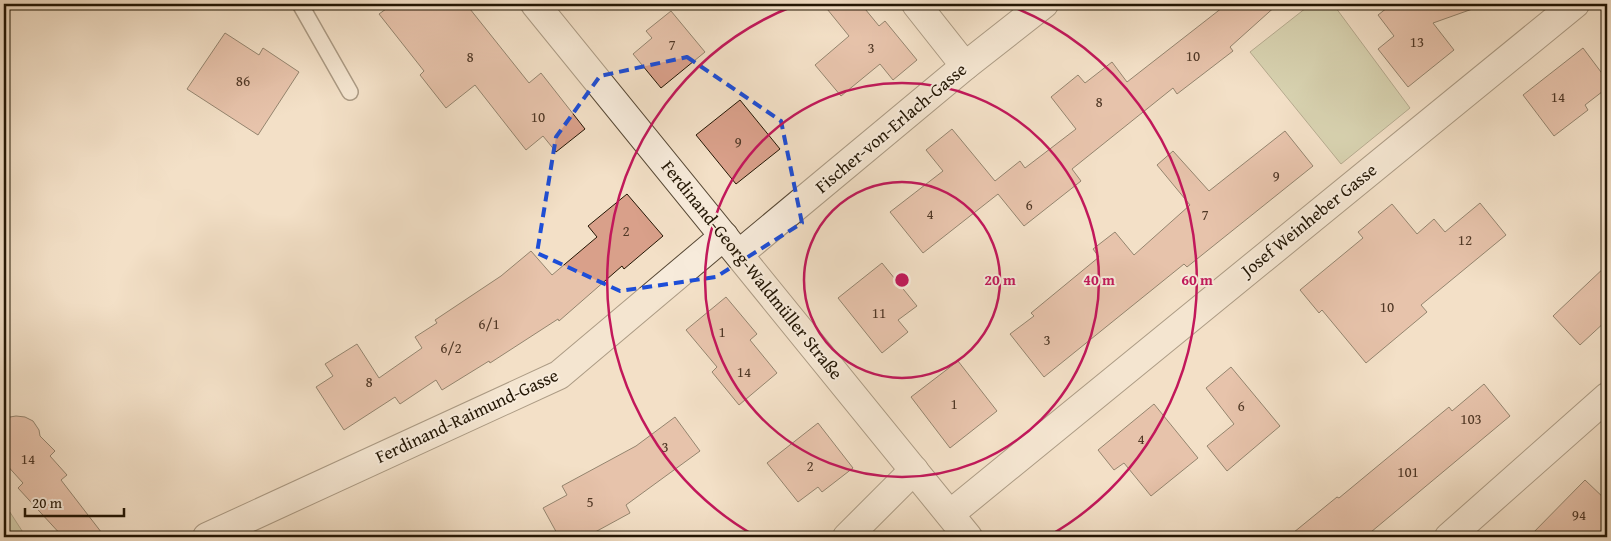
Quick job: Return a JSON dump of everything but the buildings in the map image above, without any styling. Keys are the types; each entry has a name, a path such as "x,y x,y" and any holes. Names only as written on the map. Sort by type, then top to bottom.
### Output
{"street":[{"name":"Ferdinand-Georg-Waldmüller Straße","path":"535,4 968,537"},
{"path":"916,4 965,66"},
{"name":"Fischer-von-Erlach-Gasse","path":"732,245 1044,4"},
{"name":"Josef Weinheber Gasse","path":"950,514 1575,4"},
{"name":"Ferdinand-Raimund-Gasse","path":"207,537 559,374 732,245"},
{"path":"1449,537 1607,397"},
{"path":"847,537 914,470"}],"lane":[{"path":"300,4 350,92"}],"highlighted area":[{"path":"687,57 781,121 802,223 716,277 620,291 537,253 556,137 600,76"}],"green space":[{"path":"1311,4 1333,4 1410,108 1341,164 1250,52"},
{"path":"4,503 26,537 4,537"}]}
